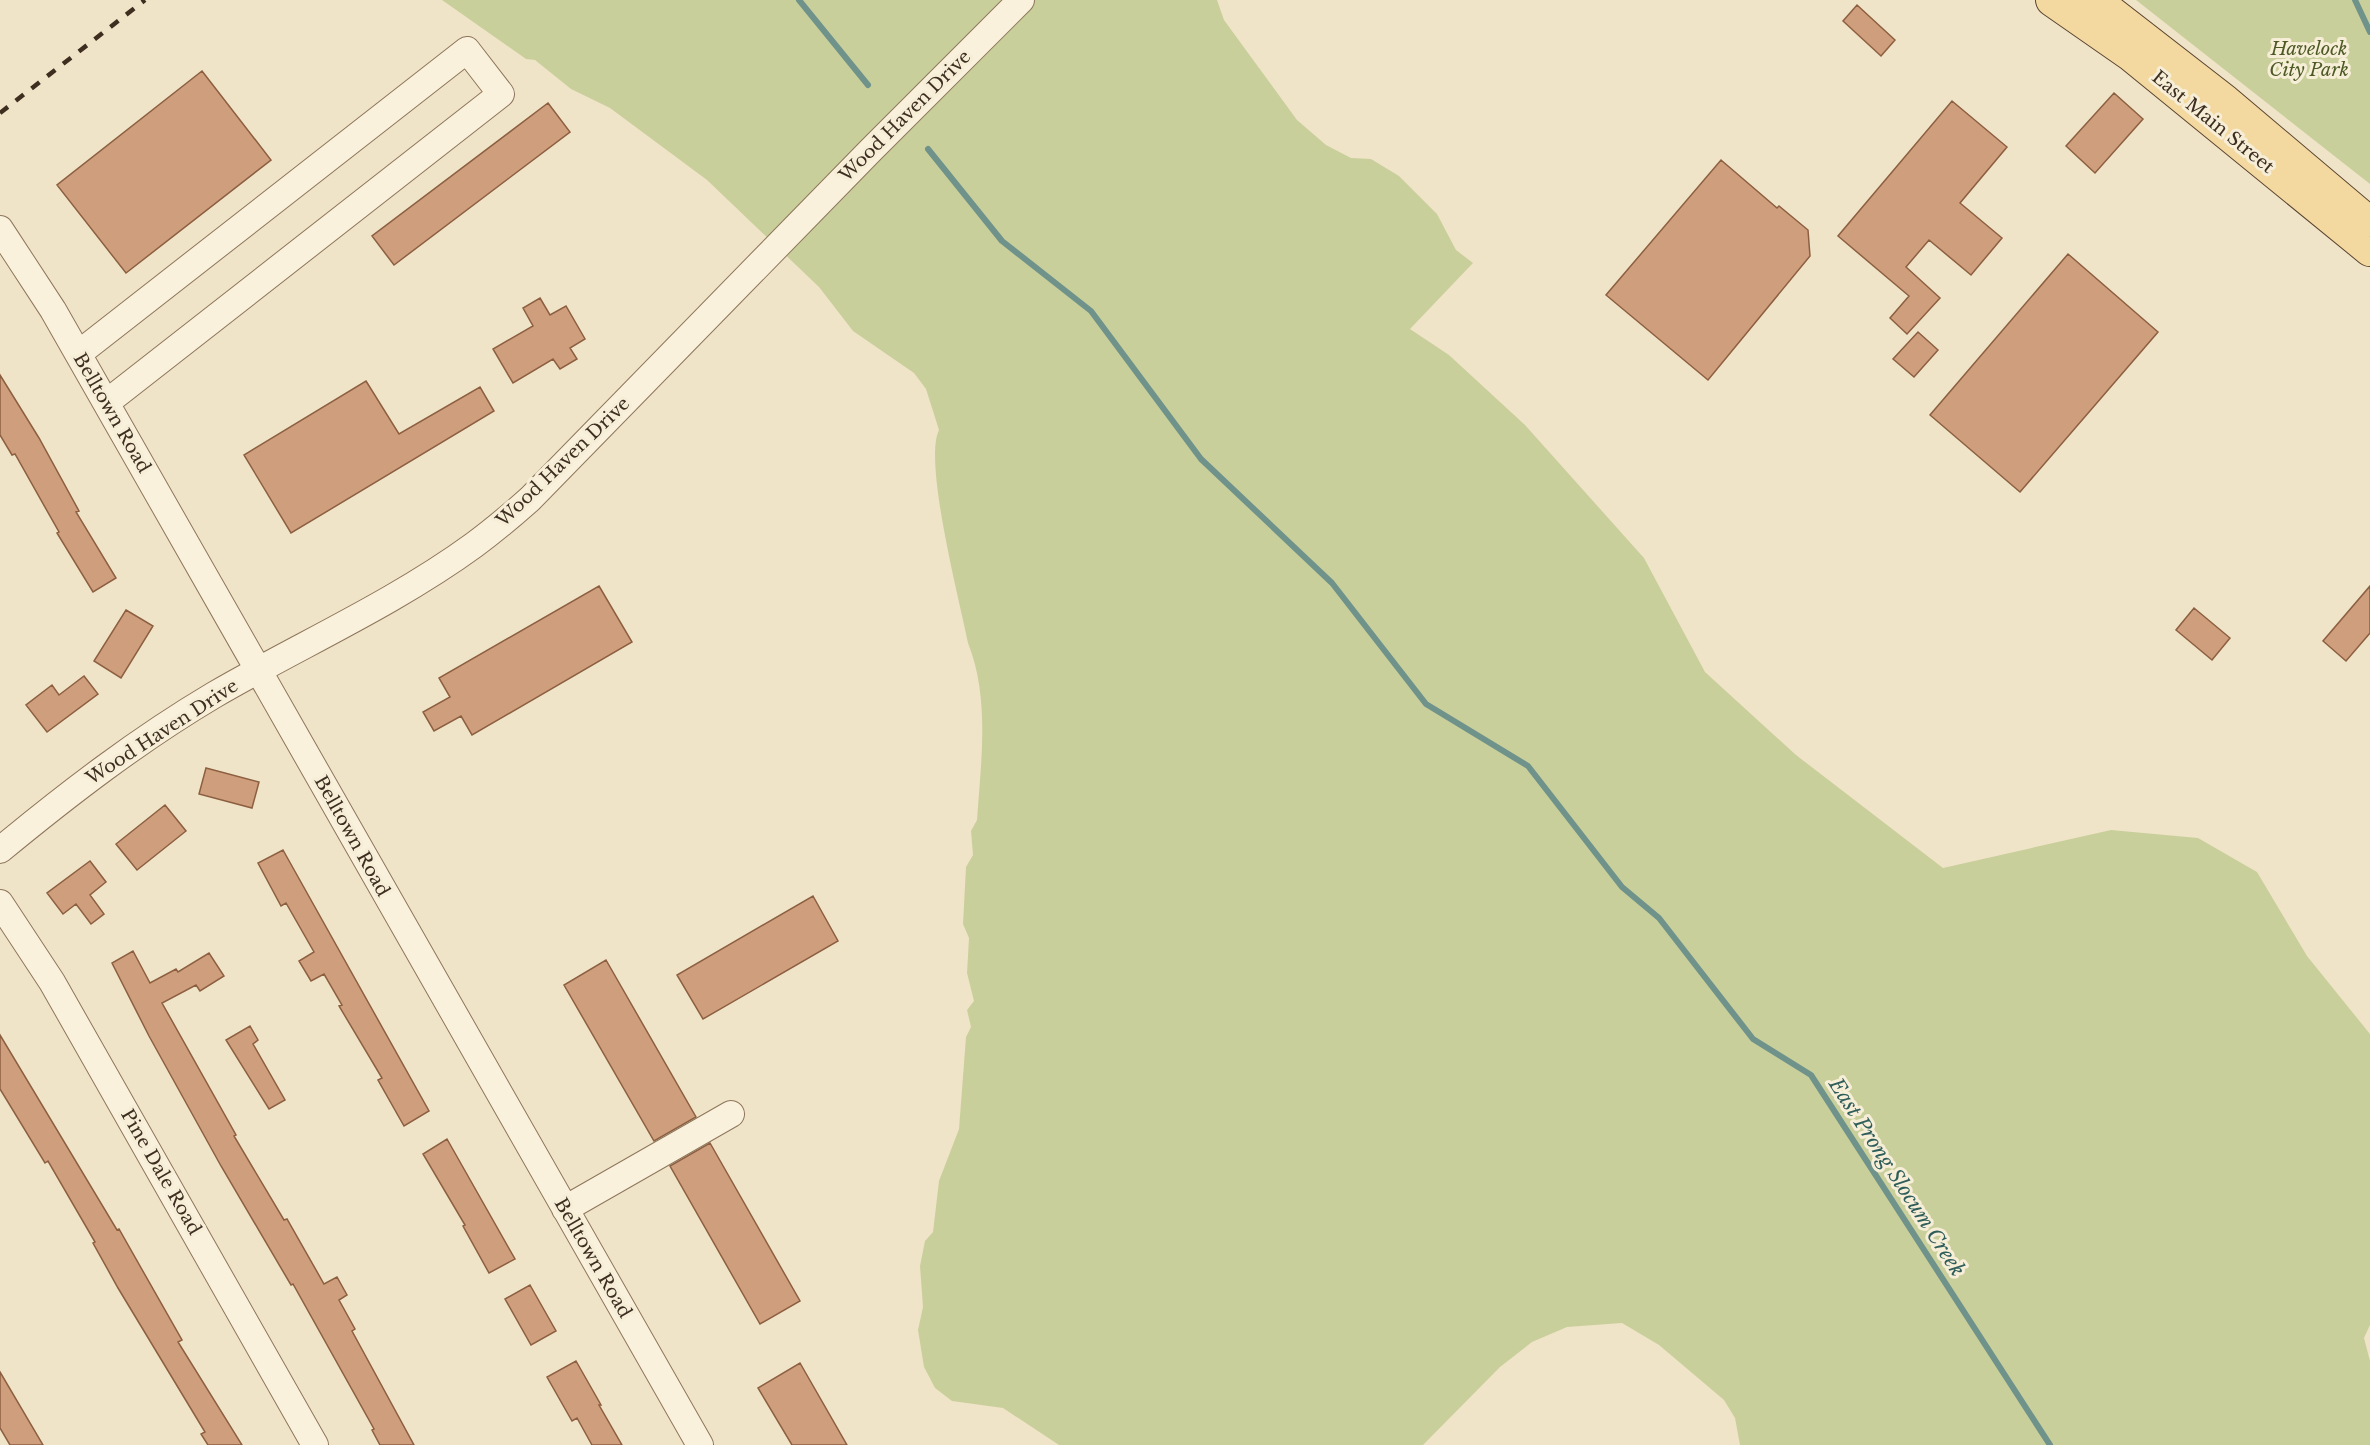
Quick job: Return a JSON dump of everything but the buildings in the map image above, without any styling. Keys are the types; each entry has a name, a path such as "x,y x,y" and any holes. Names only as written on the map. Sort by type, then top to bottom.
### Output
{"main road":[{"name":"East Main Street","path":"2052,0 2131,55 2370,250"},
{"name":"East Main Street","path":"2095,0 2225,101 2370,223"}],"street":[{"name":"Wood Haven Drive","path":"0,850 73,791 175,720 444,565 474,545 530,499 1021,0"},
{"path":"78,354 467,50 501,94 106,402"},
{"name":"Belltown Road","path":"0,229 53,310 106,402 700,1445"},
{"name":"Pine Dale Road","path":"0,903 52,982 315,1445"},
{"path":"565,1209 731,1114"}],"green space":[{"path":"442,0 1217,0 1224,20 1297,120 1326,145 1351,158 1371,159 1399,176 1437,214 1456,250 1473,263 1410,329 1449,355 1525,425 1644,558 1705,672 1796,755 1943,868 2111,830 2198,838 2257,872 2307,956 2370,1034 2370,1325 2364,1338 2370,1361 2370,1445 1740,1445 1735,1418 1724,1400 1659,1345 1622,1323 1567,1327 1532,1342 1500,1367 1423,1445 1059,1445 1003,1408 952,1401 935,1388 924,1367 918,1330 923,1307 920,1266 925,1241 933,1232 939,1181 959,1129 966,1037 971,1027 967,1010 974,1001 967,973 969,938 963,924 966,867 973,855 971,831 977,820 982,753 982,708 975,664 968,643 951,566 939,500 935,446 939,430 926,389 914,373 853,331 819,287 707,180 610,108 571,89 535,60 526,59"},
{"name":"Havelock City Park","path":"2136,0 2370,0 2370,184"}],"waterway":[{"name":"East Prong Slocum Creek","path":"799,0 868,85"},
{"path":"2355,0 2370,32"},
{"name":"East Prong Slocum Creek","path":"928,149 1002,241 1091,311 1201,459 1332,583 1426,704 1528,766 1622,887 1659,918 1753,1039 1811,1075 2050,1445"}],"railway":[{"path":"0,113 145,0"}]}
